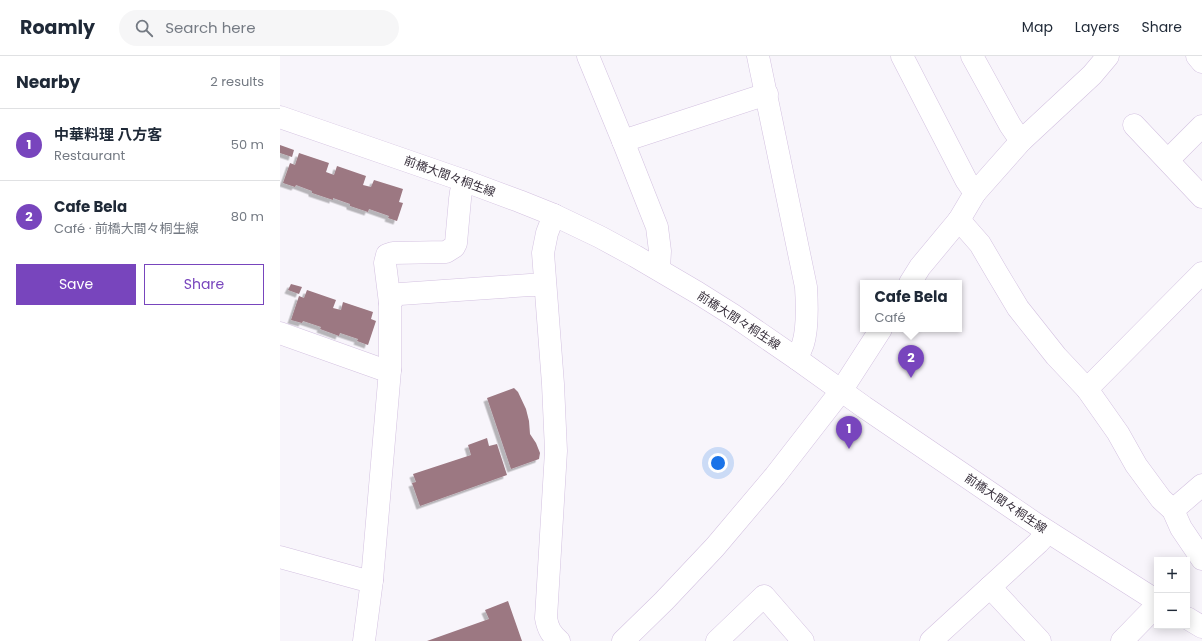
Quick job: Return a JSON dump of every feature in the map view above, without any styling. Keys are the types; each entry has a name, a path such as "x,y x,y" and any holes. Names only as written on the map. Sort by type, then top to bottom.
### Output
{"street":[{"path":"588,56 657,227 660,251 659,269"},
{"path":"758,56 806,287 807,301 804,336 803,344 797,359"},
{"path":"902,56 966,180 975,193"},
{"path":"972,56 1010,125 1021,141"},
{"path":"912,280 920,267 959,220 975,193 1021,141 1092,75 1108,56"},
{"path":"1197,56 1202,62"},
{"path":"623,141 767,94"},
{"name":"前橋大間々桐生線","path":"280,117 465,181 554,215 600,237 659,269 733,315 841,391 1048,532 1154,599"},
{"path":"1134,125 1202,197"},
{"path":"1168,160 1202,126"},
{"path":"364,641 372,580 390,370 390,303 385,263 387,255 389,254 446,252 454,247 456,243 461,192 465,181"},
{"path":"554,215 547,234 543,252 553,384 556,451 546,618 551,634 559,641"},
{"path":"959,220 980,244 1018,308 1056,356 1087,389 1118,433 1136,465 1161,499 1172,510 1181,528 1202,559"},
{"path":"1087,389 1202,274"},
{"path":"390,303 393,298 400,294 545,285"},
{"path":"280,330 381,369 390,370"},
{"path":"623,641 664,601 715,547 775,476 841,391 880,332"},
{"path":"1172,510 1202,485"},
{"path":"931,641 1038,543 1048,532"},
{"path":"280,557 360,579 372,580"},
{"path":"990,587 1040,641"},
{"path":"717,641 764,596 803,641"},
{"path":"1122,641 1154,608"},
{"path":"1190,620 1202,627"}],"building":[{"path":"280,145 294,150 292,157 280,153"},
{"path":"299,153 329,163 326,172 334,175 337,166 366,176 363,185 371,187 374,180 403,189 399,202 403,203 397,221 388,218 389,216 369,209 368,212 333,198 333,200 312,193 312,191 296,185 295,187 283,183 290,163 295,165"},
{"path":"291,284 302,287 299,294 288,290"},
{"path":"307,290 336,300 333,308 341,310 343,302 373,312 371,319 376,321 368,345 357,341 358,339 340,333 339,336 320,329 321,327 303,321 302,323 291,320 299,296 304,298"},
{"path":"514,388 518,392 526,409 530,434 540,453 539,459 511,469 487,398"},
{"path":"487,438 489,446 497,444 507,475 420,506 412,483 416,482 413,474 471,455 468,445"},
{"path":"508,601 522,641 427,641 489,619 485,610"}],"place":[{"name":"Cafe Bela","path":"911,378"},
{"name":"中華料理 八方客","path":"849,449"}]}
